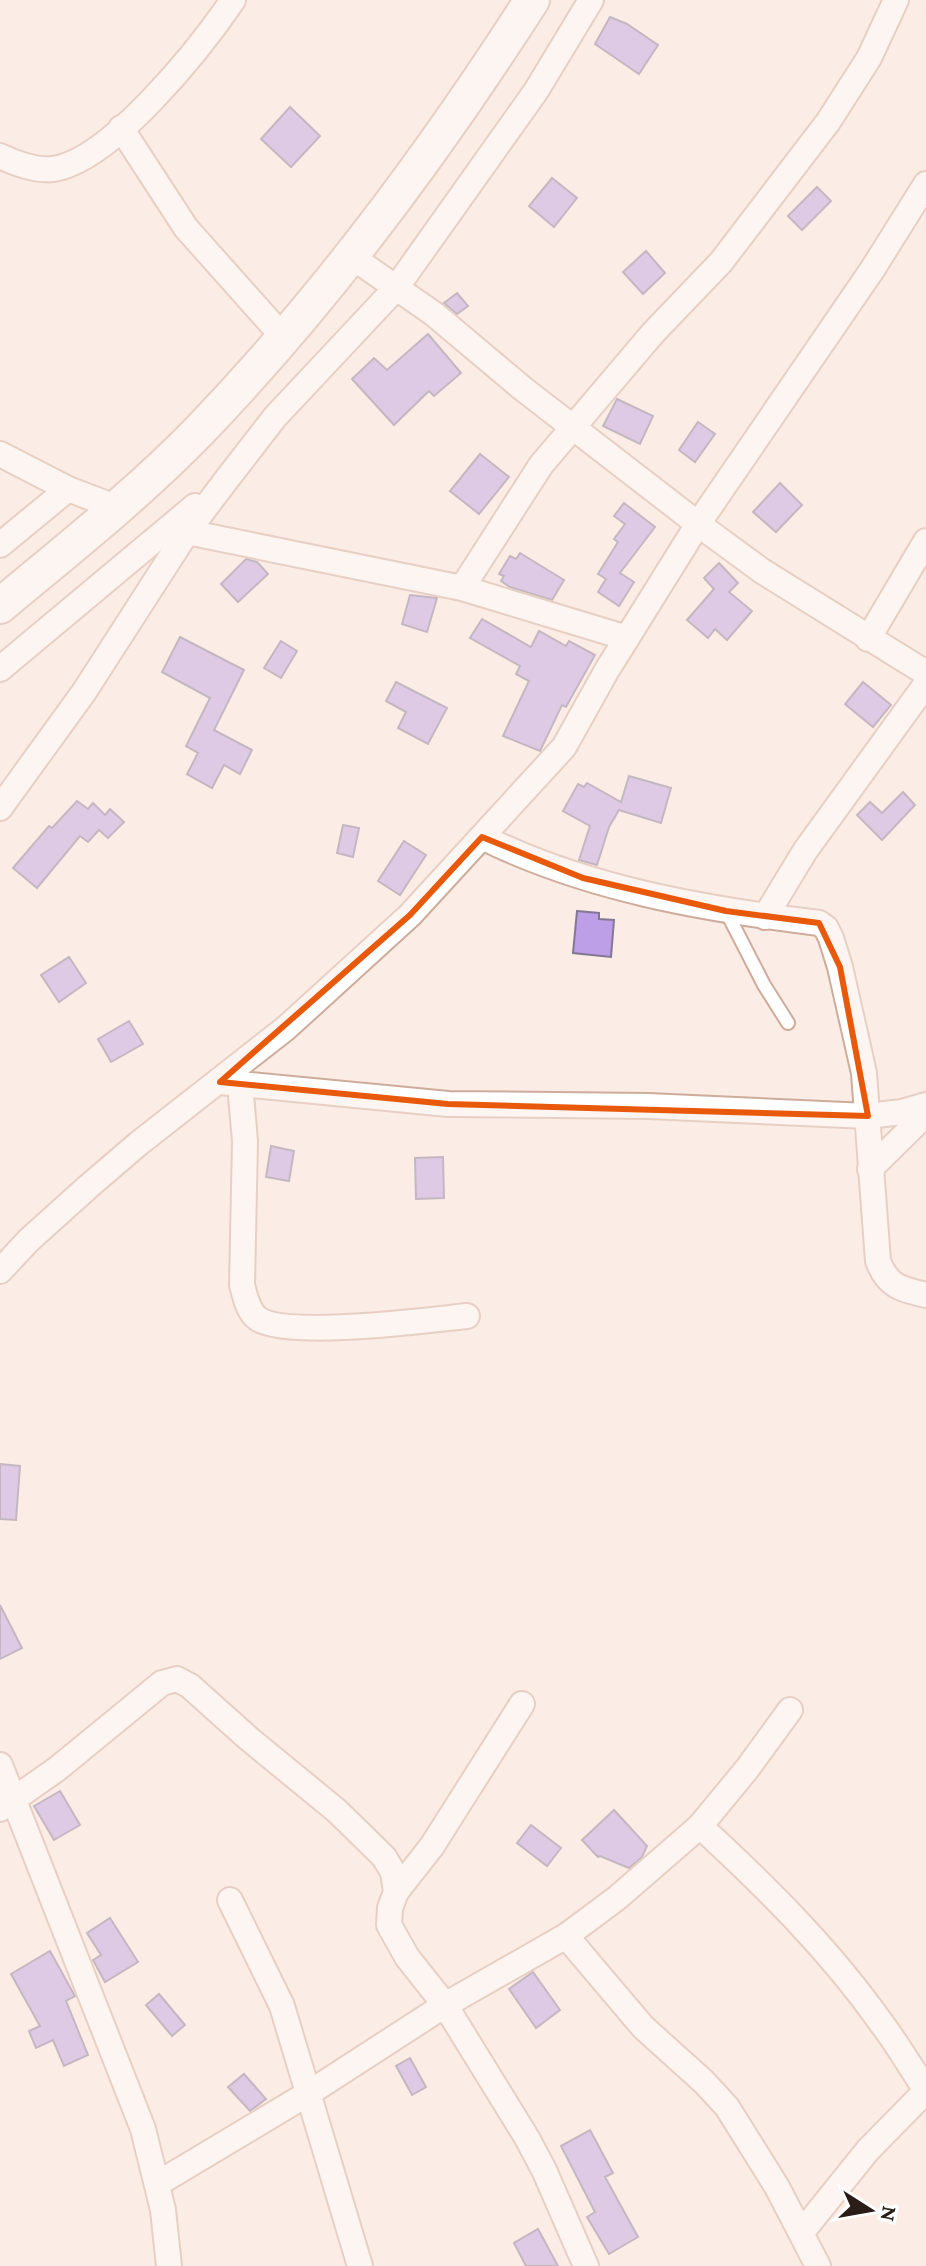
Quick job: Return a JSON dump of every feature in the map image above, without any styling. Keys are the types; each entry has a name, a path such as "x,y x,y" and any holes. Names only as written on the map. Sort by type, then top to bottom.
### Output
{"main road":[{"path":"0,606 118,508 199,431 284,338 423,164 532,0"}],"street":[{"path":"0,156 32,167 54,169 103,145 190,58 233,0"},
{"path":"0,808 84,692 187,532 227,479 275,417 396,288 536,91 591,0"},
{"path":"462,588 541,465 572,425 721,262 759,213 853,84 896,0"},
{"path":"121,128 186,228 284,338"},
{"path":"6,1254 138,1144 230,1083 410,915 564,747 698,524 872,270 926,184"},
{"path":"354,254 365,266 434,314 624,469 762,571 926,673"},
{"path":"0,454 68,489 118,508"},
{"path":"0,669 227,479"},
{"path":"0,545 68,489"},
{"path":"187,532 462,588 627,638"},
{"path":"868,639 926,541"},
{"path":"765,917 805,851 926,684"},
{"path":"482,837 583,878 726,911 819,923 826,928 854,1025 864,1073 878,1261 884,1278 895,1286 926,1295"},
{"path":"230,1083 448,1104 648,1106 868,1116 902,1112 926,1105"},
{"path":"230,1083 245,1141 242,1285 247,1304 257,1318 274,1326 303,1327 372,1326 467,1316"},
{"path":"870,1169 926,1114"},
{"path":"8,1805 162,1683 177,1679 190,1686 373,1844 393,1872 396,1892"},
{"path":"522,1704 432,1846 396,1892 390,1908 389,1925 407,1957 445,2005 533,2148 586,2266"},
{"path":"157,2184 309,2093 445,2005 566,1936 617,1898 700,1826 790,1710"},
{"path":"0,1765 8,1805 143,2129 163,2210 169,2266"},
{"path":"700,1826 765,1886 826,1953 882,2024 926,2090 868,2150 802,2232"},
{"path":"230,1900 282,2006 360,2266"},
{"path":"566,1936 643,2027 696,2073 727,2107 802,2232 818,2266"}],"lane":[{"path":"726,911 764,985 788,1023"}],"highlighted area":[{"path":"482,837 583,878 726,911 819,923 840,967 868,1116 448,1104 220,1082 410,915"}],"building":[{"path":"610,17 627,24 658,45 639,74 595,44"},
{"path":"290,107 320,136 291,167 261,139"},
{"path":"552,178 577,198 554,227 529,206"},
{"path":"817,187 831,201 802,230 788,216"},
{"path":"646,251 665,273 643,294 623,272"},
{"path":"457,293 468,306 457,314 444,303"},
{"path":"428,334 461,373 434,396 429,391 394,425 352,379 374,358 387,370"},
{"path":"617,399 653,416 640,444 603,426"},
{"path":"698,422 715,434 695,462 679,450"},
{"path":"480,454 509,477 479,514 450,491"},
{"path":"780,483 802,505 776,532 753,512"},
{"path":"624,503 655,527 620,573 634,582 619,606 598,592 606,579 598,574 618,542 614,539 625,524 614,516"},
{"path":"520,553 564,580 552,600 510,587 501,581 504,576 499,574 510,556 516,559"},
{"path":"246,559 257,562 268,574 238,602 221,584"},
{"path":"719,563 738,583 729,592 752,611 727,640 715,629 708,638 687,620 714,589 704,578"},
{"path":"410,595 437,598 427,632 402,624"},
{"path":"482,619 531,647 539,631 566,646 569,641 595,655 566,707 562,705 540,751 503,736 529,681 516,674 520,666 470,638"},
{"path":"180,637 244,670 214,730 252,750 240,774 224,765 212,788 187,774 198,753 186,746 210,698 162,672"},
{"path":"281,641 297,651 281,678 264,668"},
{"path":"396,682 447,708 428,744 398,728 406,712 386,701"},
{"path":"863,682 891,705 873,727 845,704"},
{"path":"629,776 671,788 661,823 619,810 609,827 597,865 579,860 590,826 563,811 578,784 584,787 587,783 621,802"},
{"path":"903,792 915,805 882,840 857,815 870,802 882,813"},
{"path":"77,801 88,809 93,803 105,815 110,809 124,822 108,838 99,830 88,842 80,836 37,888 13,868 49,826 52,828"},
{"path":"343,825 359,828 353,857 337,853"},
{"path":"404,841 426,855 400,895 378,881"},
{"path":"577,911 599,913 599,919 614,920 611,957 573,953"},
{"path":"69,957 86,983 59,1002 41,975"},
{"path":"129,1021 143,1044 111,1062 98,1039"},
{"path":"271,1146 294,1151 289,1181 266,1177"},
{"path":"443,1157 444,1198 416,1199 415,1158"},
{"path":"0,1464 20,1466 16,1520 0,1519"},
{"path":"0,1605 22,1648 0,1659"},
{"path":"60,1791 80,1825 54,1840 34,1806"},
{"path":"614,1810 647,1846 642,1857 629,1868 598,1857 582,1840"},
{"path":"531,1825 561,1848 547,1866 517,1843"},
{"path":"110,1918 138,1962 105,1982 93,1960 101,1955 87,1933"},
{"path":"50,1951 75,1996 66,2001 88,2055 64,2066 53,2040 36,2048 29,2031 40,2026 11,1974"},
{"path":"533,1972 560,2010 536,2028 509,1989"},
{"path":"159,1994 185,2025 172,2036 146,2005"},
{"path":"410,2058 426,2087 412,2095 396,2066"},
{"path":"244,2074 266,2099 250,2111 228,2087"},
{"path":"590,2130 613,2173 605,2177 638,2237 609,2254 587,2217 595,2212 561,2146"},
{"path":"538,2229 558,2266 526,2266 514,2243"}]}
